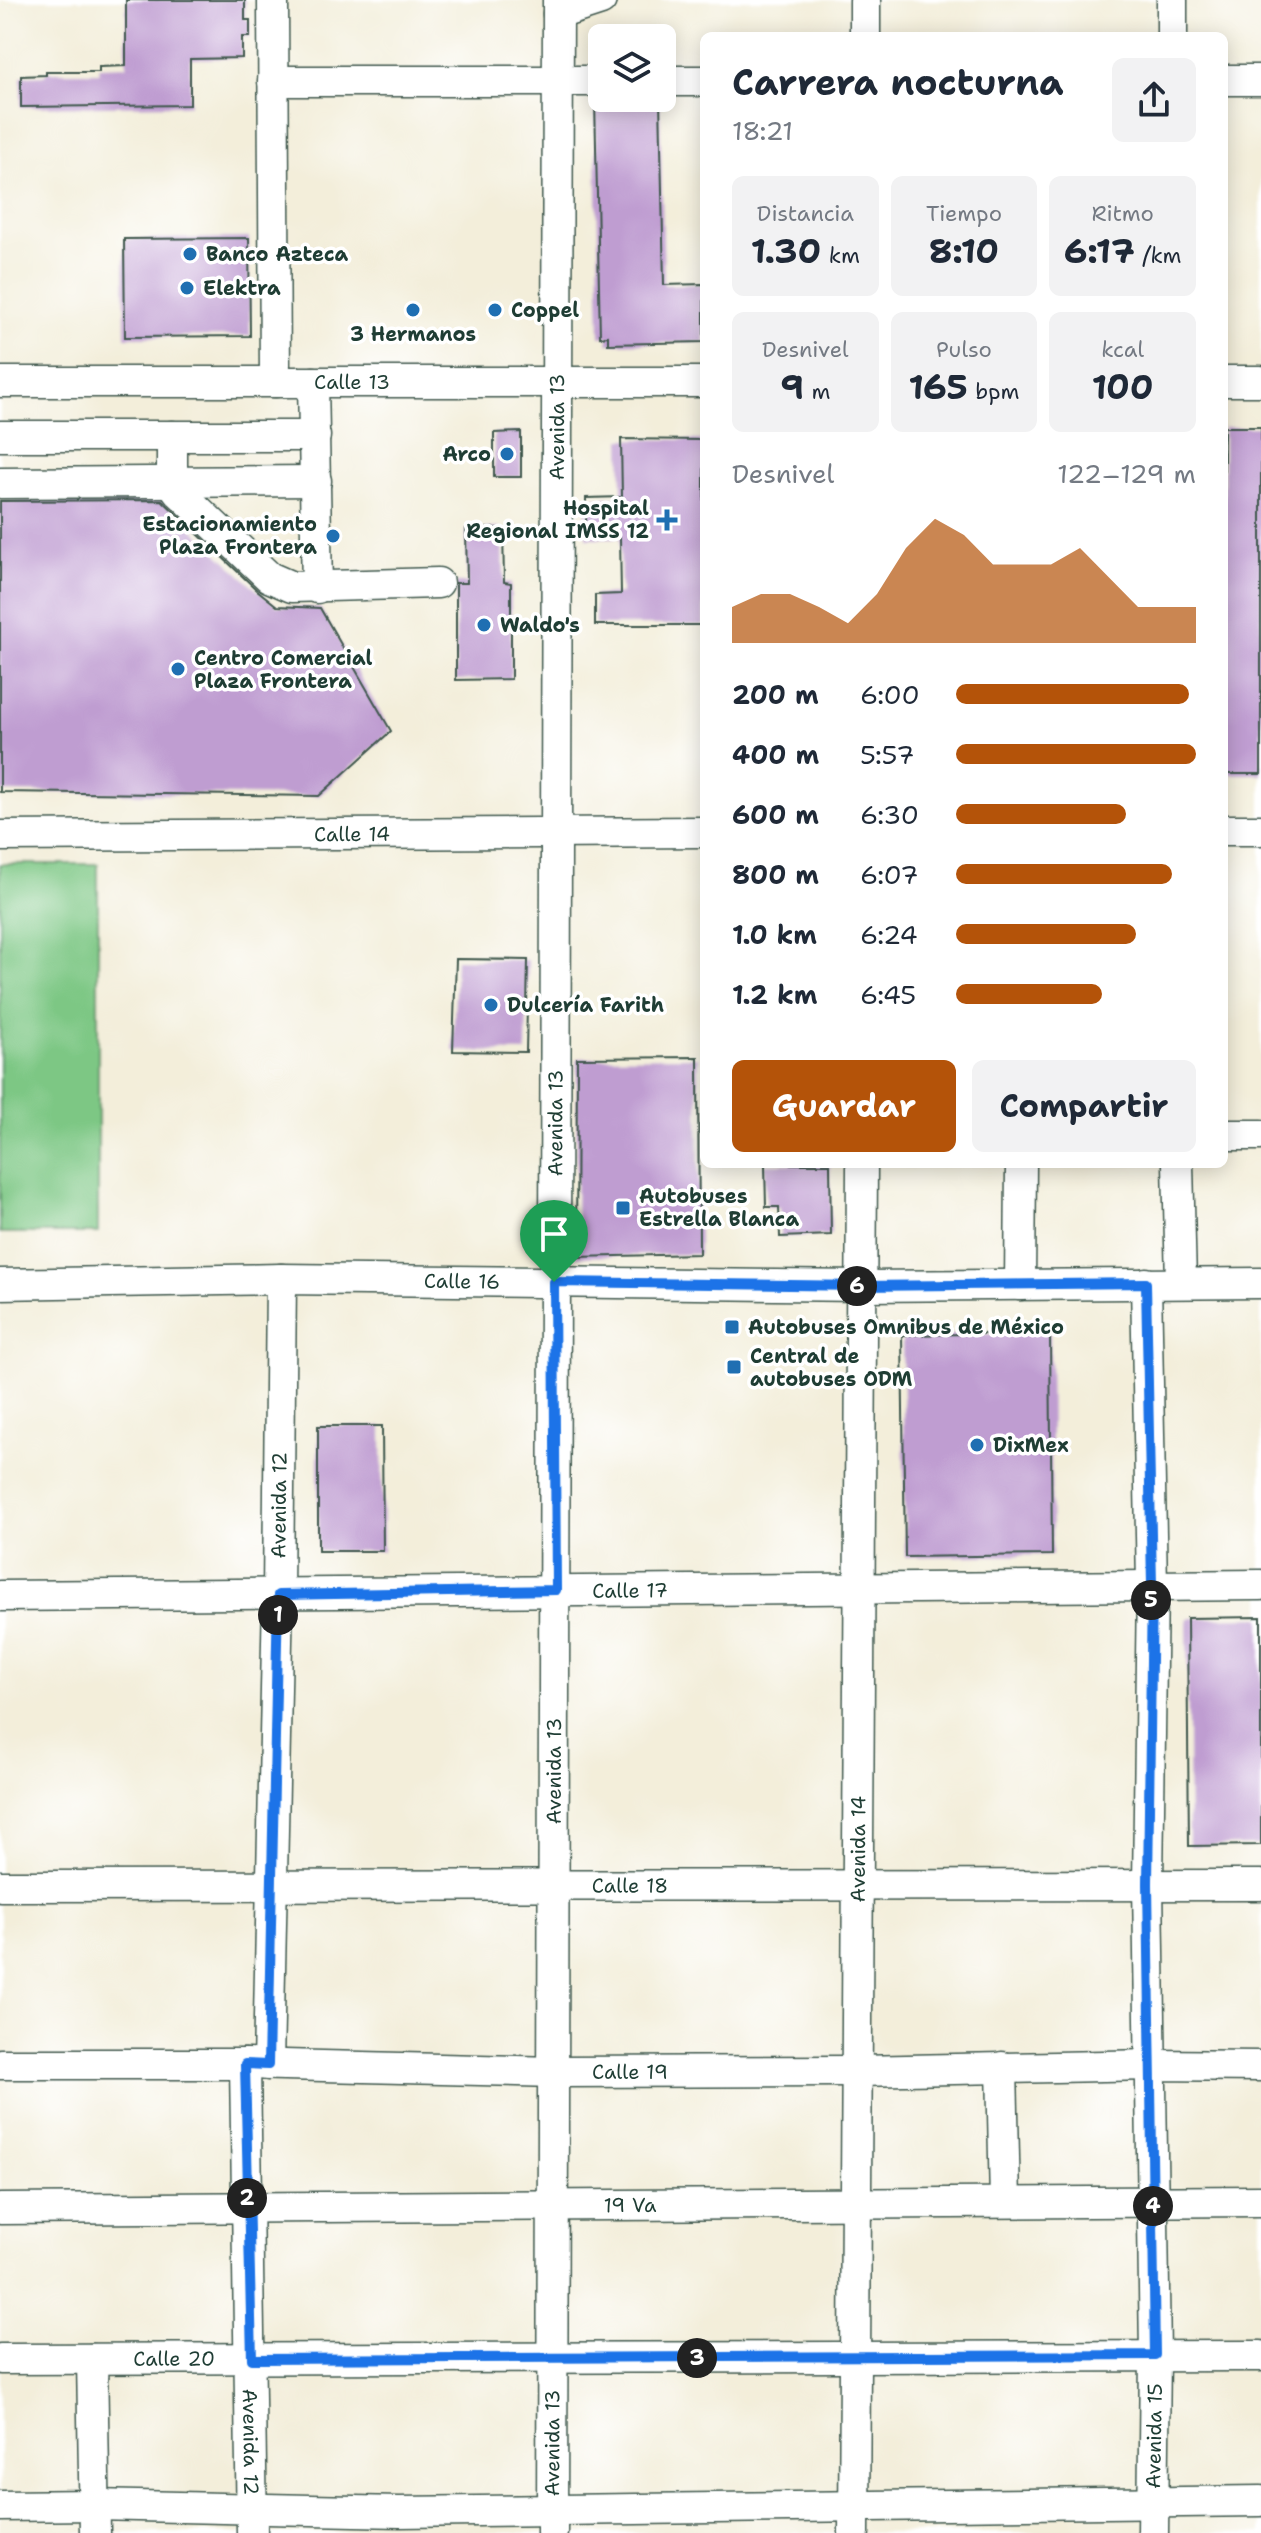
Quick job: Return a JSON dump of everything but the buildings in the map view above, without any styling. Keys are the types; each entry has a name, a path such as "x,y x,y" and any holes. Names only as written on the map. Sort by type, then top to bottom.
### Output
{"street":[{"path":"273,0 275,382"},
{"path":"558,7 601,0"},
{"path":"865,0 865,32"},
{"path":"1172,0 1172,32"},
{"name":"Avenida 13","path":"552,2522 558,7"},
{"path":"1228,80 1261,80"},
{"path":"273,81 588,81"},
{"path":"676,81 700,81"},
{"path":"1228,381 1261,381"},
{"name":"Calle 13","path":"0,382 700,382"},
{"path":"313,382 317,588"},
{"path":"0,436 315,436"},
{"path":"172,436 172,483 269,577 292,587 317,588 438,583"},
{"path":"0,483 316,481"},
{"path":"1228,830 1261,830"},
{"name":"Calle 14","path":"0,836 700,832"},
{"path":"1228,1135 1261,1135"},
{"name":"Avenida 14","path":"854,2520 862,1168"},
{"path":"1020,1285 1021,1168"},
{"path":"1178,1168 1181,1282"},
{"name":"Calle 16","path":"0,1284 281,1279 863,1286 1261,1283"},
{"name":"Avenida 12","path":"252,2520 252,2359 247,2209 272,1887 281,1279"},
{"name":"Avenida 15","path":"1146,1283 1152,1585 1148,1884 1155,2355 1153,2533"},
{"name":"Calle 17","path":"0,1596 1261,1585"},
{"name":"Calle 18","path":"0,1886 554,1888 1261,1885"},
{"name":"Calle 19","path":"0,2064 256,2065 554,2072 1261,2066"},
{"path":"1002,2067 1005,2202"},
{"name":"19 Va","path":"0,2209 1261,2201"},
{"name":"Calle 20","path":"0,2359 1261,2356"},
{"path":"92,2359 95,2519"},
{"path":"0,2506 95,2519 552,2522 854,2520 1153,2502 1261,2501"}],"green space":[{"path":"0,864 98,864 98,1233 0,1233"}],"place":[{"name":"Banco Azteca","path":"190,254"},
{"name":"Elektra","path":"187,288"},
{"name":"3 Hermanos","path":"413,310"},
{"name":"Coppel","path":"495,310"},
{"name":"Arco","path":"507,454"},
{"name":"Hospital Regional IMSS 12","path":"667,520"},
{"name":"Estacionamiento Plaza Frontera","path":"333,536"},
{"name":"Waldo's","path":"484,625"},
{"name":"Centro Comercial Plaza Frontera","path":"178,669"},
{"name":"Dulcería Farith","path":"491,1005"},
{"name":"Autobuses Estrella Blanca","path":"623,1208"},
{"name":"Autobuses Omnibus de México","path":"732,1327"},
{"name":"Central de autobuses ODM","path":"734,1367"},
{"name":"DixMex","path":"977,1445"}],"route":[{"path":"554,1282 863,1286 1146,1283 1152,1585 1148,1884 1155,2355 252,2359 245,2064 268,2065 278,1595 556,1590 554,1282"}]}
